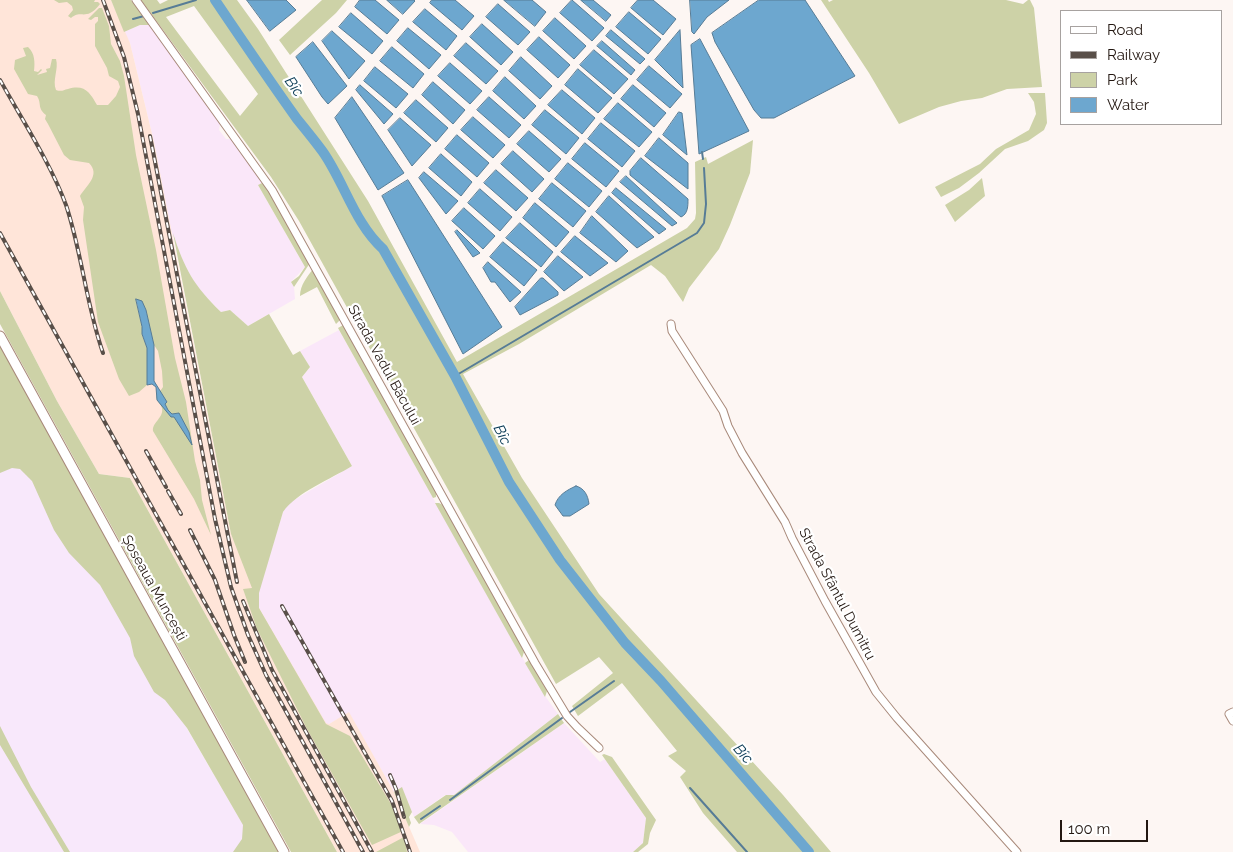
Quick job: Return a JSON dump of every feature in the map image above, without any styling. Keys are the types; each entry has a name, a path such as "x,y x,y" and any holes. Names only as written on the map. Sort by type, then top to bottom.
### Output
{"main road":[{"name":"Șoseaua Muncești","path":"0,336 284,852"}],"street":[{"name":"Strada Vadul Bâcului","path":"136,0 272,190 534,663 567,716 599,748"},
{"name":"Strada Sfântul Dumitru","path":"671,324 672,331 723,411 728,426 742,453 785,522 825,601 876,692 1017,852"},
{"path":"1233,712 1229,714 1233,720"}],"shaded area":[{"path":"0,0 111,0 130,43 154,142 231,534 258,593 259,608 326,723 329,724 349,712 394,792 420,852 337,852 130,478 99,474 57,401 0,291"},
{"path":"140,25 149,25 220,124 219,130 226,139 231,139 262,183 258,185 305,267 291,282 294,287 295,299 248,326 230,310 221,312 197,286 182,262 171,230 154,142 130,43 124,32"},
{"path":"339,330 540,689 558,714 454,795 445,795 414,817 402,788 394,792 349,713 326,724 259,608 258,593 283,512 288,504 352,466 302,377 310,367 300,351"},
{"path":"0,415 87,557 259,852 0,852"},
{"path":"564,723 600,762 605,759 646,818 643,843 633,852 468,852 452,832 434,825 420,824"}],"green space":[{"path":"54,0 95,0 94,2 100,4 91,13 71,18 68,16 73,10 72,6 67,2 59,3"},
{"path":"111,0 131,0 149,25 140,25 124,32"},
{"path":"141,0 157,0 160,4 168,0 237,0 258,29 368,201 457,362 687,228 695,219 696,213 695,162 706,157 708,164 753,140 750,173 730,225 719,249 689,288 683,302 665,276 651,265 519,344 463,374 522,478 599,594 783,795 831,852 737,852 703,813 680,777 686,771 668,756 677,751 622,683 578,716 572,706 613,673 599,657 556,684 299,221 271,177","holes":["194,6 258,94 240,116 166,17"]},
{"path":"322,0 347,0 336,13 290,55 279,40"},
{"path":"821,0 828,0 829,2 833,0 1006,0 1023,4 1030,0 1034,8 1042,87 1007,89 982,98 939,107 899,124 869,73"},
{"path":"99,8 102,8 109,26 111,44 120,61 124,76 136,155 156,250 175,358 186,402 202,500 211,535 194,499 153,431 154,425 162,411 156,397 163,387 158,351 152,342 146,310 140,301 136,301 142,335 147,348 147,385 139,392 129,396 119,379 98,322 83,220 84,207 80,196 93,176 92,167 89,163 70,160 64,155 45,119 46,115 41,110 37,96 28,94 14,69 15,60 26,56 23,48 28,47 33,55 34,71 42,70 37,75 47,72 46,69 50,68 52,59 56,59 56,90 83,89 89,93 97,105 108,105 116,96 120,87 118,81 109,76 107,68 95,46 95,24 98,21 98,17 91,20 88,19"},
{"path":"1028,93 1045,93 1047,123 1044,130 1028,141 1005,149 959,188 941,197 935,187 980,164 996,149 1029,130 1036,114 1034,102"},
{"path":"982,178 985,196 955,222 945,205 969,190"},
{"path":"262,183 267,186 310,263 294,287 291,282 299,276 305,267 258,185"},
{"path":"173,233 181,256 191,276 204,294 221,312 230,310 248,326 269,314 293,355 300,351 310,367 302,377 352,466 305,492 283,512 259,593 259,608 326,724 350,736 391,804 403,831 372,845 307,729 257,629 243,589 252,588 231,534"},
{"path":"313,269 341,319 336,324 317,287 300,296 306,278"},
{"path":"0,291 57,401 99,474 130,478 337,852 291,852 0,324"},
{"path":"345,324 436,491 436,497 433,498 338,328"},
{"path":"0,346 279,852 233,852 242,839 243,825 187,728 165,700 154,692 134,656 130,638 100,585 69,553 54,530 32,481 20,469 12,468 0,473"},
{"path":"435,503 445,506 516,636 524,652 522,658"},
{"path":"529,660 547,691 545,697 525,663"},
{"path":"558,714 564,723 419,824 414,817 446,795 454,795"},
{"path":"0,726 31,787 70,852 64,852 0,745"},
{"path":"602,755 612,757 656,820 650,833 648,844 638,852 633,852 643,843 646,818"},
{"path":"402,787 412,812 409,817 411,823 409,827 394,792"},
{"path":"404,837 407,852 376,852"}],"water":[{"path":"247,0 286,0 296,10 270,31"},
{"path":"360,0 375,0 399,20 387,34 355,7"},
{"path":"387,0 414,0 415,1 403,14"},
{"path":"432,0 455,0 474,16 462,30 430,3"},
{"path":"504,0 532,0 546,12 535,26"},
{"path":"572,0 604,28 592,41 560,13"},
{"path":"581,0 593,0 611,15 606,21"},
{"path":"638,0 653,0 676,19 663,35 631,8"},
{"path":"690,0 729,0 707,17 694,34 692,32"},
{"path":"759,0 805,0 855,76 774,118 761,118 754,110 715,42 712,33"},
{"path":"498,4 530,32 518,45 486,17"},
{"path":"425,9 457,36 446,50 413,22"},
{"path":"629,12 661,39 648,54 616,27"},
{"path":"351,13 383,41 372,54 339,27"},
{"path":"555,18 586,46 574,59 543,31"},
{"path":"482,24 513,52 501,65 470,37"},
{"path":"408,28 441,55 429,69 397,41"},
{"path":"611,30 645,59 640,64 606,36"},
{"path":"680,30 683,88 655,60"},
{"path":"332,31 365,61 349,79 322,41"},
{"path":"539,37 570,65 558,78 527,50"},
{"path":"700,39 749,131 699,154 691,45"},
{"path":"602,41 635,70 631,75 597,46"},
{"path":"313,42 347,86 328,104 296,57"},
{"path":"466,43 498,71 486,84 454,56"},
{"path":"392,47 424,74 413,88 380,61"},
{"path":"594,50 628,79 614,94 580,65"},
{"path":"521,57 552,86 540,99 509,71"},
{"path":"450,63 482,91 470,104 438,76"},
{"path":"649,66 682,94 670,108 637,80"},
{"path":"375,67 408,94 396,108 364,81"},
{"path":"578,69 612,98 598,113 565,85"},
{"path":"505,77 536,106 524,119 493,91"},
{"path":"433,82 465,110 453,124 422,95"},
{"path":"360,85 393,114 384,124 356,90"},
{"path":"633,85 666,113 654,127 621,99"},
{"path":"562,90 595,118 582,134 548,105"},
{"path":"352,97 404,173 378,190 335,118"},
{"path":"489,97 521,125 509,138 477,110"},
{"path":"416,100 448,128 436,142 404,113"},
{"path":"618,103 652,132 639,147 604,119"},
{"path":"545,110 579,138 566,154 532,125"},
{"path":"679,112 682,113 687,155 663,135"},
{"path":"473,117 505,145 493,158 461,130"},
{"path":"400,118 431,145 412,166 388,130"},
{"path":"601,123 635,151 622,167 588,139"},
{"path":"529,131 561,159 549,172 517,144"},
{"path":"457,135 489,163 477,177 445,149"},
{"path":"659,138 688,163 688,189 645,156"},
{"path":"585,143 619,171 606,187 572,159"},
{"path":"513,151 544,179 532,192 501,164"},
{"path":"441,154 472,182 461,196 429,168"},
{"path":"641,158 688,199 687,209 683,216 681,217 630,175 630,171"},
{"path":"568,163 602,191 589,207 555,179"},
{"path":"496,170 528,198 516,211 484,183"},
{"path":"424,172 458,201 446,214 419,178"},
{"path":"626,176 677,223 672,226 620,182"},
{"path":"408,180 502,327 463,354 382,196"},
{"path":"552,183 586,211 573,227 539,199"},
{"path":"616,188 666,229 659,234 612,193"},
{"path":"480,189 512,217 500,231 468,203"},
{"path":"609,196 654,237 637,248 596,212"},
{"path":"535,203 569,232 556,247 523,218"},
{"path":"464,208 495,236 483,249 452,221"},
{"path":"592,216 628,251 616,262 580,233"},
{"path":"520,223 553,252 541,267 506,238"},
{"path":"457,230 480,253 473,257 455,232"},
{"path":"575,236 608,263 590,276 561,252"},
{"path":"503,242 537,270 524,286 490,257"},
{"path":"558,256 583,277 564,291 544,272"},
{"path":"488,262 521,292 510,302 495,282 491,282 483,268"},
{"path":"541,278 558,292 558,295 520,315 515,307"},
{"path":"136,299 142,301 146,310 154,345 154,381 167,402 165,404 168,410 172,414 179,413 189,432 192,445 174,417 171,417 157,400 156,387 152,384 147,385 147,348 142,334"},
{"path":"576,486 585,492 589,504 570,516 563,516 555,505 556,501 563,493"}],"waterway":[{"path":"153,13 196,0"},
{"name":"Bîc","path":"215,0 297,119 323,152 365,228 383,249 455,376 509,482 560,560 625,643 661,681 809,852"},
{"path":"133,19 144,16"},
{"path":"702,152 703,159"},
{"path":"455,376 697,233 704,223 706,204 704,168"},
{"path":"570,712 614,681"},
{"path":"450,800 562,718"},
{"path":"690,788 747,852"},
{"path":"421,819 440,806"}],"railway":[{"path":"103,0 124,57 138,114 215,519 231,587 248,635 266,675 363,852"},
{"path":"0,80 60,189 76,241 92,316 103,353"},
{"path":"150,136 237,582"},
{"path":"0,233 343,852"},
{"path":"146,451 166,487"},
{"path":"168,491 181,514"},
{"path":"190,530 215,580 245,662"},
{"path":"243,601 272,670 372,852"},
{"path":"282,606 392,801 410,852"},
{"path":"390,775 404,817"}]}
